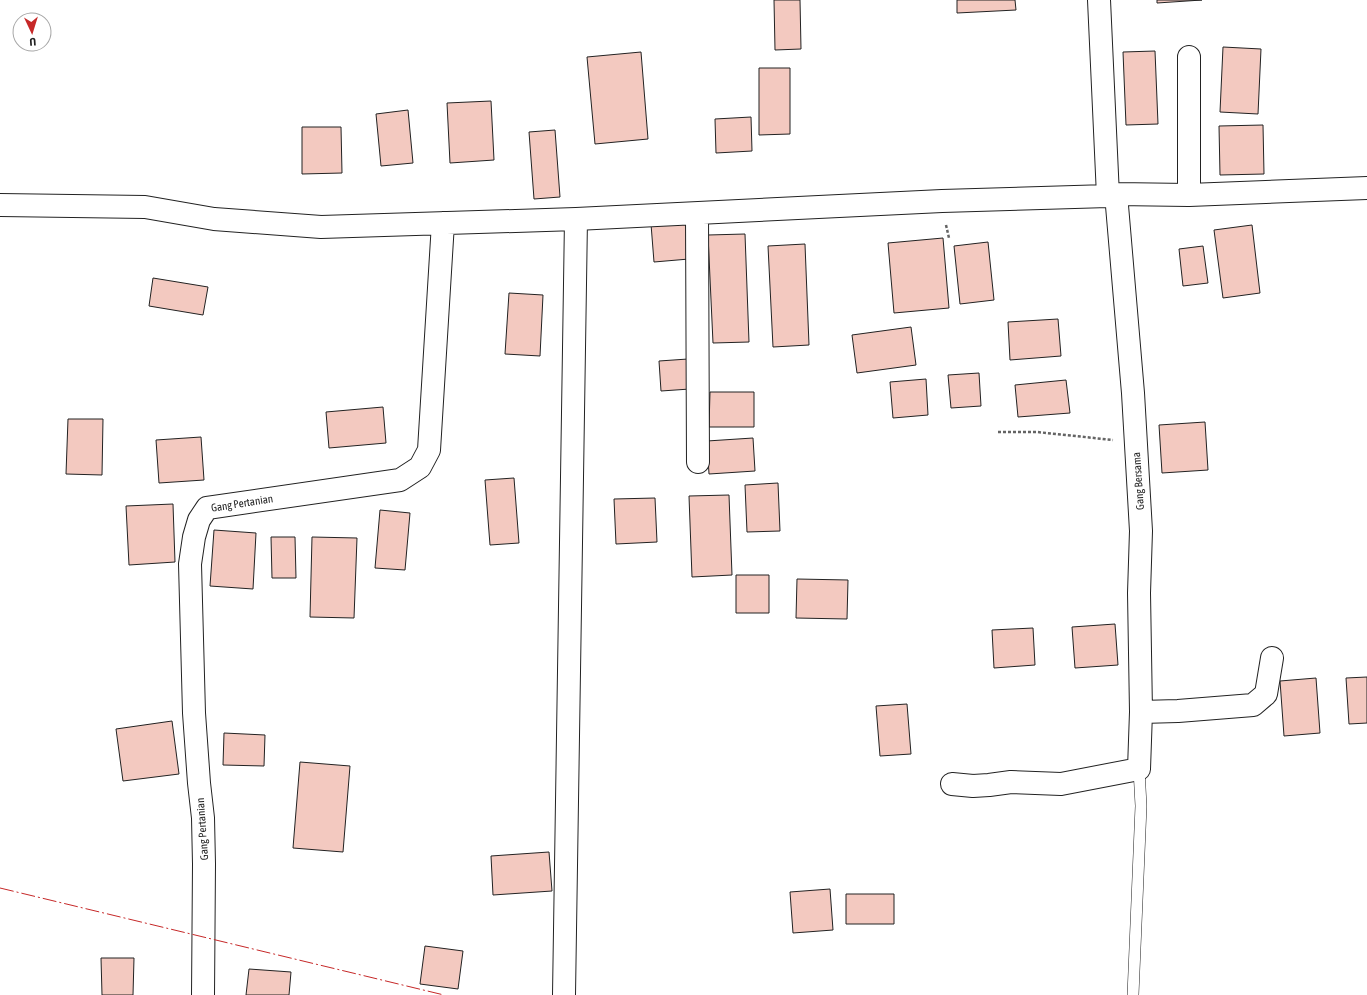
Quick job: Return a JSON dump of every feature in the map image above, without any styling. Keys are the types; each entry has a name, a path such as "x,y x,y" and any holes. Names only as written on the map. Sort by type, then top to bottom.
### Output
{"street":[{"name":"Gang Bersama","path":"1099,0 1112,195 1133,393 1139,483 1141,531 1141,712 1138,769"},
{"path":"1189,195 1190,57"},
{"path":"0,205 146,207 214,219 321,227 697,214 942,201 1112,195 1189,195 1367,188"},
{"path":"697,214 698,462"},
{"path":"564,995 576,219"},
{"name":"Gang Pertanian","path":"203,995 203,818 197,768 194,713 190,564 194,538 199,520 207,508 400,480 420,468 430,450 443,223"},
{"path":"1141,712 1252,704 1266,694 1272,658"},
{"path":"952,784 989,785 1011,782 1061,784 1138,769"}],"lane":[{"path":"1133,995 1141,806 1138,769"}],"path":[{"path":"998,432 1037,432 1136,443"}],"building":[{"path":"774,0 800,0 801,49 775,50"},
{"path":"957,0 1015,0 1016,10 957,13"},
{"path":"1157,0 1202,0 1157,3"},
{"path":"1223,47 1261,49 1258,114 1220,112"},
{"path":"1155,51 1158,124 1126,125 1123,52"},
{"path":"641,52 648,139 595,144 587,57"},
{"path":"759,68 790,68 790,134 759,135"},
{"path":"491,101 494,160 450,163 447,103"},
{"path":"408,110 413,163 381,166 376,114"},
{"path":"751,117 752,151 716,153 715,119"},
{"path":"1263,125 1264,174 1220,175 1219,126"},
{"path":"302,127 341,127 342,173 302,174"},
{"path":"555,130 560,197 534,199 529,132"},
{"path":"686,222 689,259 654,262 651,224"},
{"path":"1252,225 1260,293 1223,298 1214,230"},
{"path":"745,234 749,342 713,343 708,235"},
{"path":"943,238 949,308 894,313 888,243"},
{"path":"988,242 994,300 960,304 954,246"},
{"path":"805,244 809,345 773,347 768,246"},
{"path":"1203,246 1208,283 1183,286 1179,249"},
{"path":"153,278 208,287 203,315 149,306"},
{"path":"509,293 543,295 540,356 505,354"},
{"path":"1058,319 1061,356 1010,360 1008,322"},
{"path":"911,327 916,365 857,373 852,335"},
{"path":"688,359 690,389 661,391 659,361"},
{"path":"979,373 981,406 951,408 948,375"},
{"path":"926,379 928,415 893,418 890,382"},
{"path":"1066,380 1070,413 1018,417 1015,385"},
{"path":"710,392 754,392 754,427 709,427"},
{"path":"383,407 386,443 329,448 326,412"},
{"path":"68,419 103,419 102,475 66,474"},
{"path":"1205,422 1208,470 1162,473 1159,425"},
{"path":"201,437 204,480 159,483 156,440"},
{"path":"753,438 755,471 709,474 707,441"},
{"path":"514,478 519,543 490,545 485,480"},
{"path":"778,483 780,531 747,532 745,485"},
{"path":"729,495 732,575 692,577 689,496"},
{"path":"655,498 657,542 616,544 614,499"},
{"path":"173,504 175,562 129,565 126,506"},
{"path":"380,510 410,513 405,570 375,568"},
{"path":"214,530 256,533 253,589 210,586"},
{"path":"271,537 295,537 296,578 272,578"},
{"path":"312,537 357,538 354,618 310,617"},
{"path":"736,575 769,575 769,613 736,613"},
{"path":"797,579 848,580 847,619 796,618"},
{"path":"1115,624 1118,665 1075,668 1072,627"},
{"path":"1033,628 1035,665 994,668 992,630"},
{"path":"1367,677 1367,723 1349,724 1346,678"},
{"path":"1316,678 1320,733 1284,736 1280,681"},
{"path":"907,704 911,754 880,756 876,706"},
{"path":"172,721 179,774 123,781 116,729"},
{"path":"224,733 265,735 264,766 223,765"},
{"path":"300,762 350,766 343,852 293,848"},
{"path":"549,852 552,891 493,895 491,856"},
{"path":"830,889 833,930 793,933 790,892"},
{"path":"846,894 894,894 894,924 846,924"},
{"path":"425,946 463,951 458,989 420,984"},
{"path":"101,958 134,958 133,995 102,995"},
{"path":"249,969 291,972 289,995 246,995"}],"power":[{"path":"0,888 444,995"}]}
